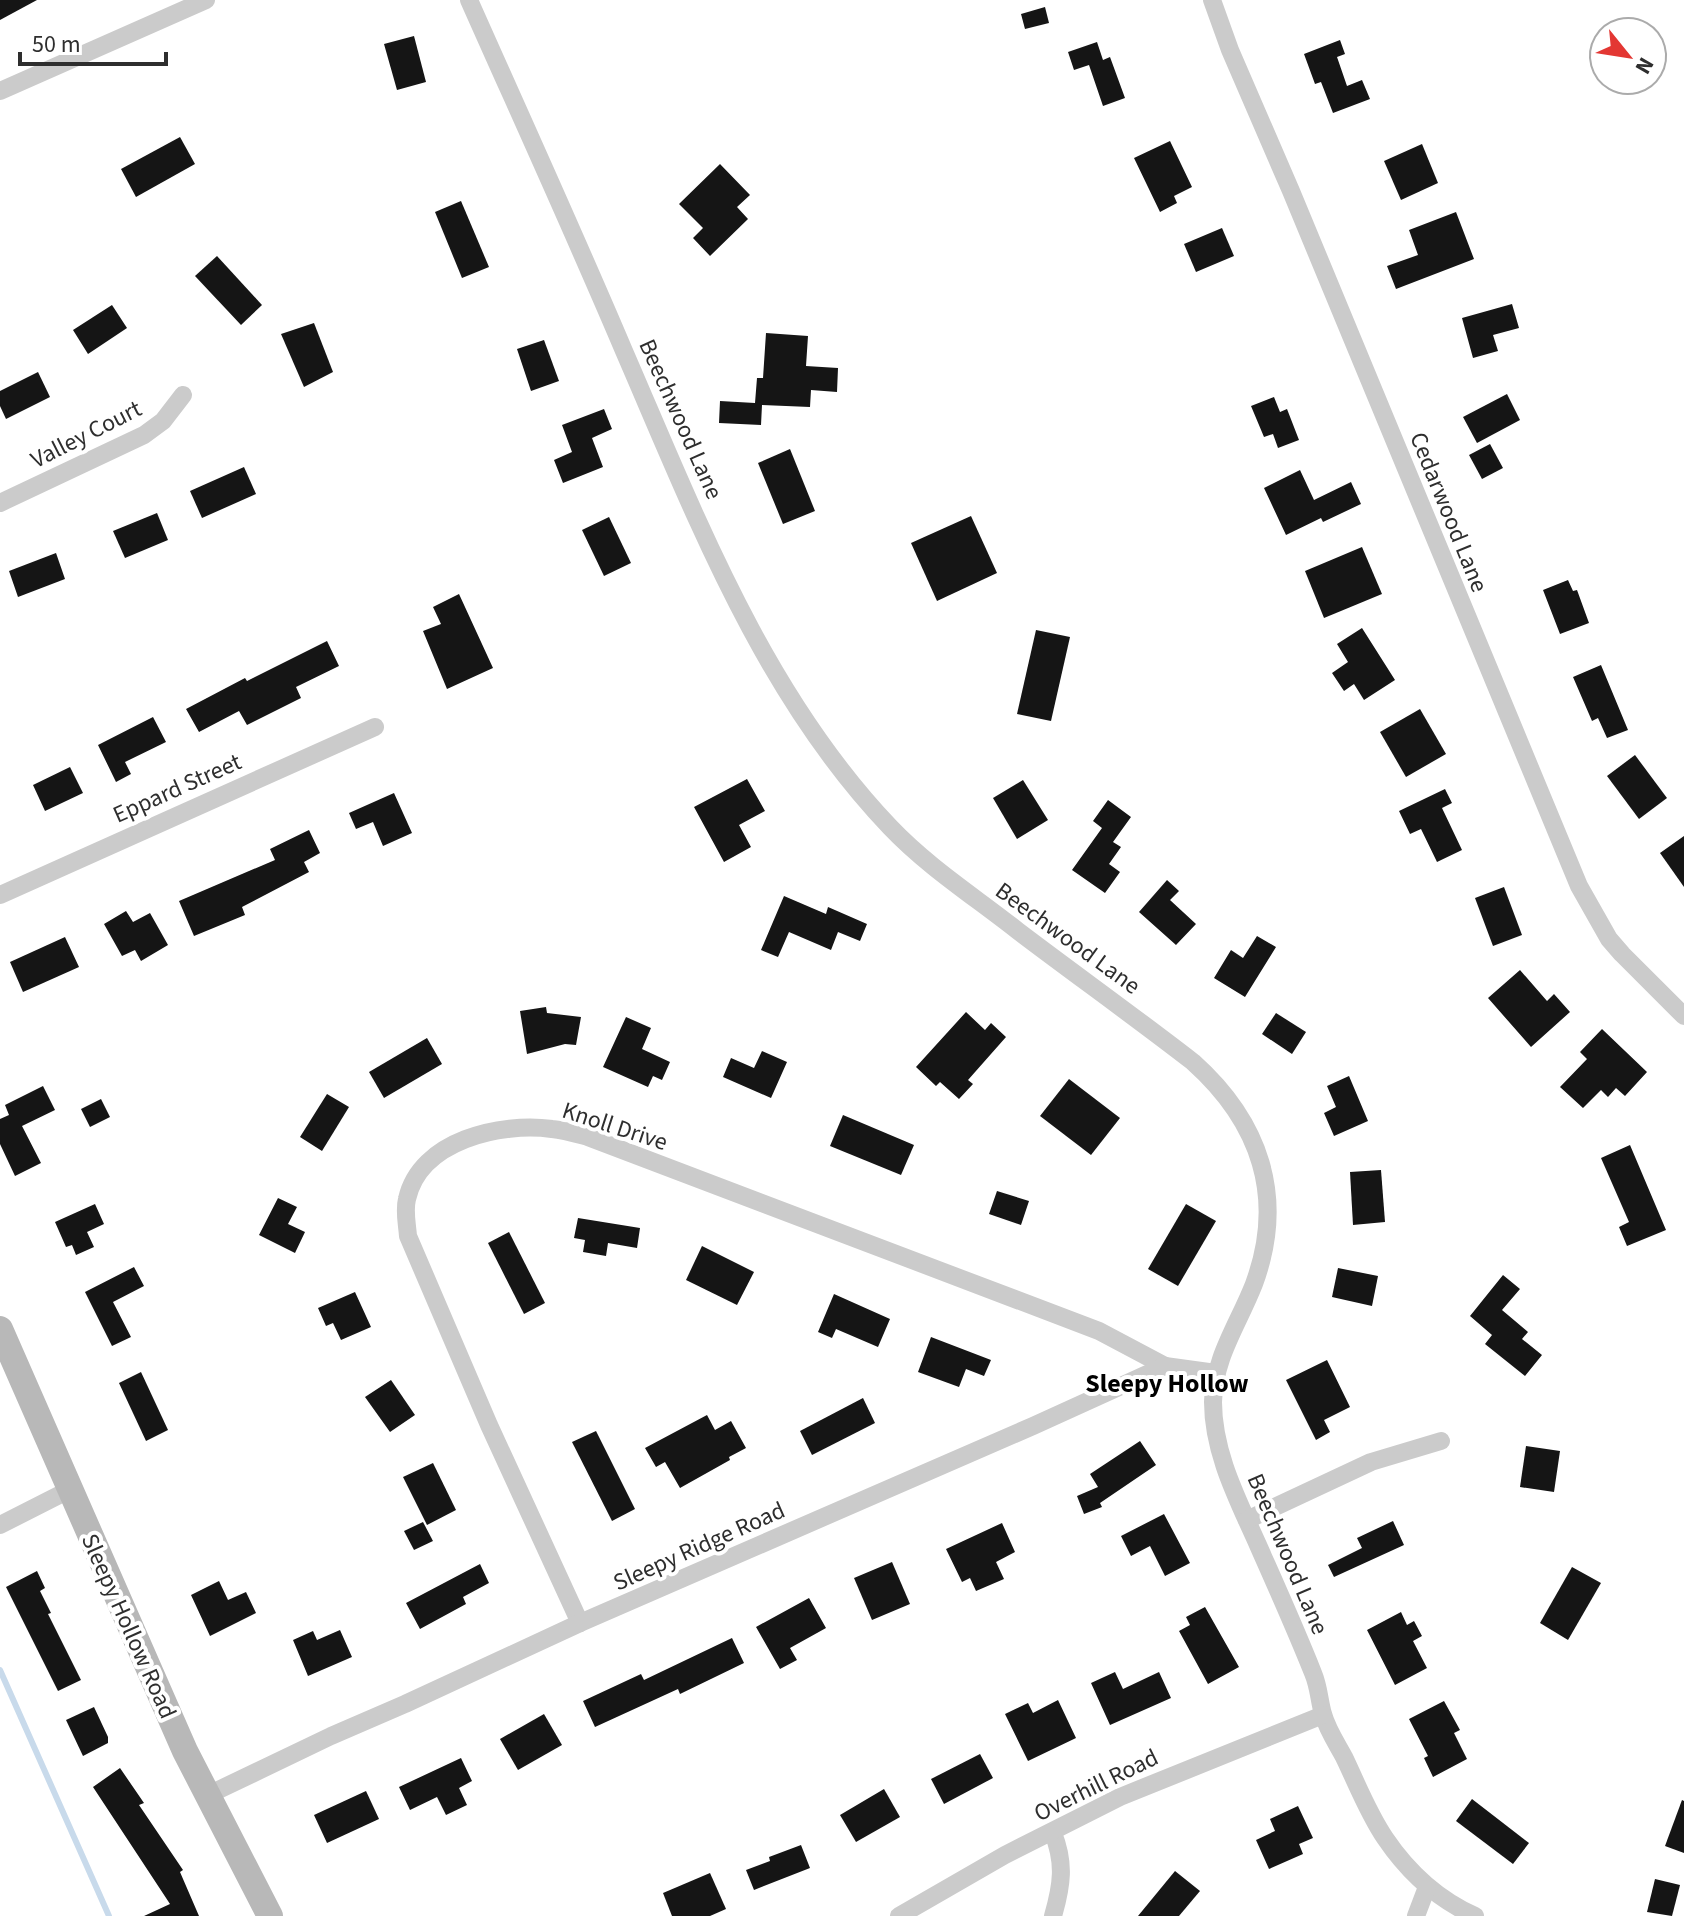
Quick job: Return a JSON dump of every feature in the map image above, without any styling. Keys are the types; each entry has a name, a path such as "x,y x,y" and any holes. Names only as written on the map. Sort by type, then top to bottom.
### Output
{"main road":[{"name":"Sleepy Hollow Road","path":"0,1329 185,1751 270,1916"}],"street":[{"path":"0,91 206,0"},
{"name":"Beechwood Lane","path":"469,0 728,583 777,677 810,730 843,774 891,828 920,855 1193,1062 1216,1082 1234,1105 1251,1136 1264,1171 1269,1222 1253,1285 1223,1347 1216,1373 1213,1402 1217,1441 1247,1520 1314,1675 1323,1715 1384,1837 1427,1887 1475,1916"},
{"name":"Cedarwood Lane","path":"1212,0 1230,50 1579,886 1609,939 1684,1016"},
{"name":"Valley Court","path":"0,503 144,435 163,421 183,395"},
{"name":"Eppard Street","path":"0,895 375,727"},
{"name":"Knoll Drive","path":"580,1623 489,1425 408,1236 405,1214 412,1184 428,1161 444,1150 493,1131 521,1128 552,1129 588,1137 1069,1319 1099,1331 1165,1366"},
{"path":"1165,1366 1216,1373"},
{"name":"Sleepy Ridge Road","path":"208,1795 580,1623 1165,1366"},
{"path":"1247,1520 1371,1462 1441,1441"},
{"path":"0,1525 69,1490"},
{"name":"Overhill Road","path":"899,1916 1005,1855 1120,1797 1323,1715"},
{"path":"1053,1833 1061,1852 1063,1872 1053,1916"},
{"path":"1416,1916 1427,1887"}],"building":[{"path":"0,0 37,0 0,20"},
{"path":"1045,7 1049,23 1025,29 1021,14"},
{"path":"414,36 426,82 397,90 384,44"},
{"path":"1340,40 1345,54 1337,57 1347,86 1362,80 1370,99 1333,113 1321,82 1315,84 1304,54"},
{"path":"1097,42 1103,60 1110,57 1125,98 1103,106 1089,65 1074,70 1068,52"},
{"path":"180,137 195,164 136,197 121,169"},
{"path":"1170,141 1192,187 1174,196 1177,203 1160,212 1134,158"},
{"path":"1422,144 1438,183 1401,200 1384,161"},
{"path":"720,164 750,195 737,207 748,219 710,256 693,238 703,228 679,204"},
{"path":"461,201 489,267 462,278 435,212"},
{"path":"1456,212 1474,259 1396,289 1387,266 1418,255 1409,230"},
{"path":"1222,228 1234,256 1196,272 1184,244"},
{"path":"217,256 262,305 241,325 195,276"},
{"path":"1512,304 1519,328 1493,335 1498,351 1473,358 1462,318"},
{"path":"112,305 127,328 88,354 73,330"},
{"path":"314,323 333,372 304,387 281,334"},
{"path":"766,333 808,336 806,366 838,368 837,392 811,390 810,407 762,405 761,425 719,423 720,401 755,403 757,378 763,378"},
{"path":"544,340 559,381 531,391 517,349"},
{"path":"38,372 50,397 6,419 0,406 0,391"},
{"path":"1507,394 1520,420 1477,443 1463,417"},
{"path":"1274,397 1280,412 1287,409 1299,440 1278,448 1273,434 1264,437 1251,406"},
{"path":"604,409 612,429 592,438 603,467 563,483 554,460 572,452 562,425"},
{"path":"1490,444 1503,468 1482,479 1469,455"},
{"path":"790,449 815,511 783,524 758,463"},
{"path":"244,467 256,494 202,518 190,491"},
{"path":"1300,470 1314,500 1351,482 1361,504 1286,535 1264,488"},
{"path":"157,513 168,540 125,558 113,531"},
{"path":"971,516 997,573 937,601 911,543"},
{"path":"609,517 631,563 604,576 582,530"},
{"path":"1362,547 1382,594 1324,618 1305,571"},
{"path":"56,553 65,579 18,597 9,571"},
{"path":"1568,580 1573,591 1577,590 1589,623 1560,634 1543,590"},
{"path":"459,594 493,668 447,689 423,631 441,624 433,607"},
{"path":"1362,628 1395,680 1364,700 1354,684 1344,691 1332,673 1348,662 1337,644"},
{"path":"1036,630 1070,637 1051,721 1017,714"},
{"path":"327,641 339,666 296,687 301,698 247,725 239,711 199,732 186,709"},
{"path":"1601,665 1628,730 1607,738 1598,718 1592,721 1573,677"},
{"path":"1420,709 1446,754 1406,777 1380,732"},
{"path":"153,717 166,742 125,762 131,774 116,782 98,745"},
{"path":"1635,755 1667,798 1639,819 1607,776"},
{"path":"70,767 83,793 45,811 33,785"},
{"path":"747,779 765,811 739,825 751,847 724,862 694,807"},
{"path":"1023,780 1048,820 1017,839 993,798"},
{"path":"1445,789 1452,803 1442,808 1462,850 1437,862 1421,829 1410,834 1399,811"},
{"path":"394,793 412,833 383,846 373,822 356,829 349,813"},
{"path":"1108,800 1131,817 1113,842 1121,847 1109,864 1120,872 1105,893 1072,870 1102,828 1093,821"},
{"path":"309,830 320,853 304,862 309,872 242,907 245,915 194,936 179,901 275,860 270,849"},
{"path":"1684,836 1684,887 1660,853"},
{"path":"1167,880 1179,891 1170,900 1196,924 1176,945 1139,912"},
{"path":"1504,887 1522,935 1493,946 1475,898"},
{"path":"784,896 826,914 828,907 867,924 860,941 838,932 831,950 789,932 778,957 761,950"},
{"path":"126,911 133,922 150,913 168,945 141,961 135,950 122,956 104,924"},
{"path":"1257,936 1276,947 1245,997 1214,978 1231,950 1243,958"},
{"path":"65,937 79,967 23,992 10,962"},
{"path":"1520,970 1547,1001 1554,994 1570,1012 1531,1047 1488,998"},
{"path":"546,1007 547,1013 581,1017 576,1045 565,1044 527,1054 520,1011"},
{"path":"966,1012 985,1030 991,1023 1006,1037 968,1080 973,1084 959,1099 940,1082 936,1086 916,1067"},
{"path":"1276,1013 1306,1032 1292,1054 1262,1034"},
{"path":"626,1017 651,1028 642,1049 670,1062 662,1080 653,1076 648,1087 603,1067"},
{"path":"1602,1029 1647,1072 1625,1096 1616,1088 1608,1097 1601,1090 1583,1108 1560,1087 1587,1059 1580,1052"},
{"path":"427,1038 442,1064 384,1098 369,1072"},
{"path":"762,1051 787,1062 771,1098 723,1077 731,1058 754,1068"},
{"path":"1349,1076 1368,1121 1334,1136 1324,1113 1336,1107 1327,1086"},
{"path":"1069,1079 1120,1118 1091,1155 1040,1116"},
{"path":"43,1086 55,1110 22,1126 41,1163 15,1176 0,1144 0,1119 9,1115 5,1105"},
{"path":"327,1094 349,1107 322,1151 300,1137"},
{"path":"101,1099 110,1117 90,1127 81,1109"},
{"path":"843,1115 914,1145 901,1175 830,1146"},
{"path":"1630,1145 1666,1230 1627,1246 1619,1227 1629,1222 1601,1158"},
{"path":"1381,1170 1385,1222 1353,1225 1350,1172"},
{"path":"997,1191 1029,1201 1021,1225 989,1214"},
{"path":"278,1198 297,1207 288,1224 305,1232 295,1253 259,1235"},
{"path":"95,1204 104,1224 87,1232 94,1247 76,1255 72,1245 66,1247 55,1222"},
{"path":"1186,1204 1216,1221 1178,1286 1148,1269"},
{"path":"578,1218 640,1228 637,1248 608,1243 606,1256 583,1252 585,1240 574,1238"},
{"path":"509,1232 545,1303 524,1314 488,1243"},
{"path":"702,1246 754,1272 737,1305 686,1280"},
{"path":"134,1267 144,1286 113,1302 131,1337 112,1346 85,1292"},
{"path":"1338,1268 1378,1276 1372,1306 1332,1297"},
{"path":"1503,1275 1520,1289 1502,1310 1528,1332 1522,1339 1542,1355 1525,1376 1485,1344 1492,1335 1470,1316"},
{"path":"355,1292 371,1327 341,1340 333,1323 326,1326 318,1308"},
{"path":"834,1294 890,1319 878,1347 836,1329 832,1338 818,1332"},
{"path":"931,1337 991,1360 984,1376 966,1369 959,1387 918,1372"},
{"path":"1327,1360 1350,1407 1324,1420 1330,1432 1316,1440 1286,1380"},
{"path":"141,1372 168,1430 146,1441 119,1383"},
{"path":"391,1380 415,1415 390,1432 365,1397"},
{"path":"863,1398 875,1423 812,1455 800,1431"},
{"path":"707,1415 715,1430 731,1421 746,1448 680,1488 665,1462 656,1467 645,1448"},
{"path":"596,1431 635,1509 612,1521 572,1442"},
{"path":"1140,1441 1156,1465 1100,1503 1102,1507 1084,1514 1077,1496 1098,1487 1090,1474"},
{"path":"1526,1446 1560,1451 1554,1492 1520,1487"},
{"path":"433,1463 456,1510 427,1525 403,1477"},
{"path":"1164,1514 1190,1563 1165,1576 1150,1546 1131,1556 1121,1536"},
{"path":"1393,1521 1404,1545 1334,1577 1328,1565 1362,1548 1357,1538"},
{"path":"423,1522 433,1541 414,1550 404,1531"},
{"path":"1002,1523 1015,1552 996,1562 1004,1579 976,1591 970,1578 962,1582 946,1549"},
{"path":"892,1562 910,1604 872,1620 854,1578"},
{"path":"480,1564 489,1583 463,1597 466,1604 420,1629 406,1603"},
{"path":"1572,1567 1601,1583 1568,1640 1540,1623"},
{"path":"37,1571 45,1588 40,1591 51,1613 48,1614 81,1680 58,1691 6,1587"},
{"path":"219,1581 228,1600 246,1592 256,1613 210,1636 191,1595"},
{"path":"809,1598 826,1628 790,1648 797,1660 780,1669 756,1627"},
{"path":"1205,1607 1239,1667 1208,1684 1179,1631 1190,1625 1186,1617"},
{"path":"1401,1612 1407,1625 1414,1621 1422,1636 1413,1641 1427,1668 1395,1685 1367,1630"},
{"path":"340,1630 352,1657 308,1676 293,1640 313,1631 317,1640"},
{"path":"732,1638 744,1663 680,1694 678,1689 595,1727 583,1701 641,1674 644,1680"},
{"path":"1115,1672 1123,1689 1159,1672 1171,1698 1110,1725 1091,1683"},
{"path":"1058,1700 1076,1738 1028,1761 1005,1714 1028,1703 1033,1713"},
{"path":"1444,1701 1460,1730 1454,1733 1467,1759 1433,1777 1424,1758 1428,1756 1409,1719"},
{"path":"94,1707 108,1743 83,1756 66,1720"},
{"path":"544,1714 562,1745 518,1770 500,1739"},
{"path":"980,1754 993,1778 944,1804 931,1779"},
{"path":"461,1758 472,1781 459,1788 467,1805 446,1815 437,1797 410,1810 399,1787"},
{"path":"120,1768 144,1803 139,1805 183,1870 180,1872 199,1916 144,1916 170,1904 93,1787"},
{"path":"884,1789 900,1817 856,1842 840,1815"},
{"path":"366,1791 379,1819 327,1843 314,1815"},
{"path":"1472,1799 1529,1843 1513,1864 1456,1821"},
{"path":"1684,1801 1684,1853 1665,1846"},
{"path":"1298,1806 1313,1838 1299,1844 1303,1854 1269,1869 1256,1840 1275,1831 1270,1819"},
{"path":"801,1845 810,1868 754,1890 746,1870"},
{"path":"1175,1871 1200,1891 1179,1916 1138,1916"},
{"path":"710,1873 726,1909 710,1916 672,1916 663,1893"},
{"path":"1655,1879 1680,1885 1672,1916 1647,1912"}],"waterway":[{"path":"0,1670 109,1916"}],"district":[{"name":"Sleepy Hollow","path":"1167,1383"}]}
